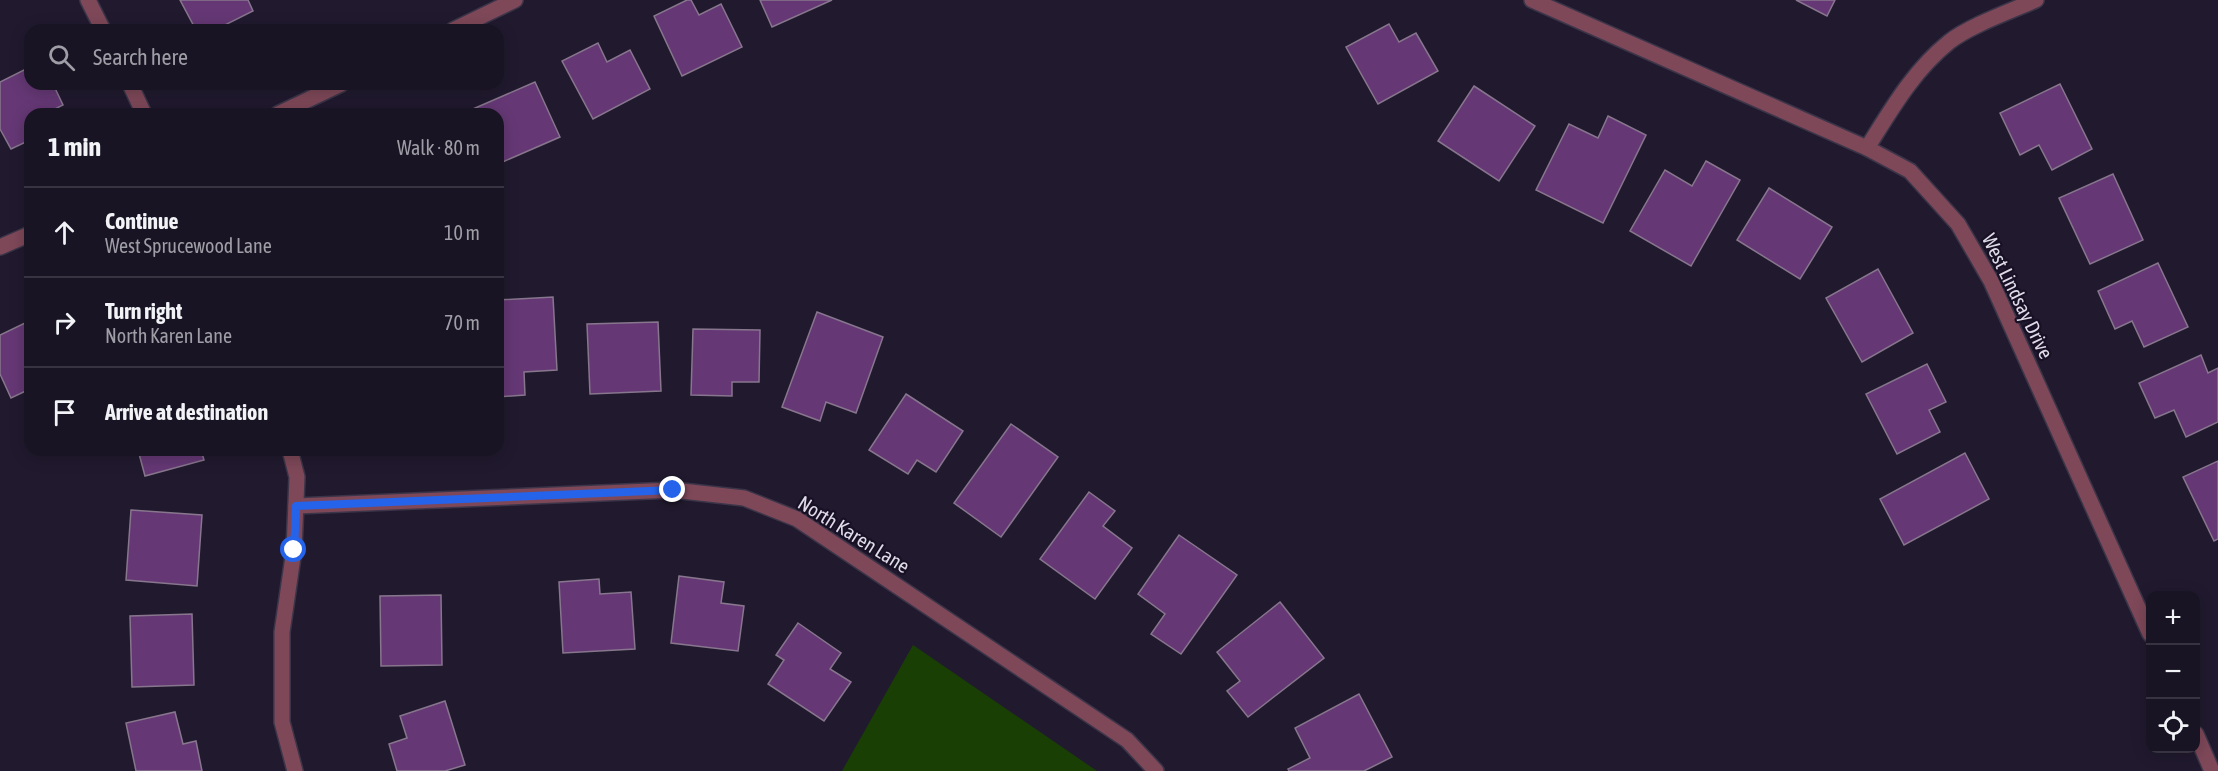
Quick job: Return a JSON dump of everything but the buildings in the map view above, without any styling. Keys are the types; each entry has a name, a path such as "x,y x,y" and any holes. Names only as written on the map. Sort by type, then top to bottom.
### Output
{"street":[{"path":"88,0 100,24"},
{"path":"465,24 515,0"},
{"name":"West Lindsay Drive","path":"1532,0 1867,148 1910,171 1958,224 1991,281 2146,623"},
{"path":"1867,148 1913,77 1950,41 2036,0"},
{"path":"133,90 141,108"},
{"path":"290,108 328,90"},
{"path":"0,247 24,237"},
{"path":"292,456 297,477 296,506 294,550 282,632 282,722 295,771"},
{"name":"North Karen Lane","path":"296,506 673,490 744,498 797,519 1127,740 1156,771"},
{"path":"2200,743 2212,771"}],"green space":[{"path":"913,645 1097,771 842,771"}],"route":[{"path":"294,550 296,506 673,490"}]}
